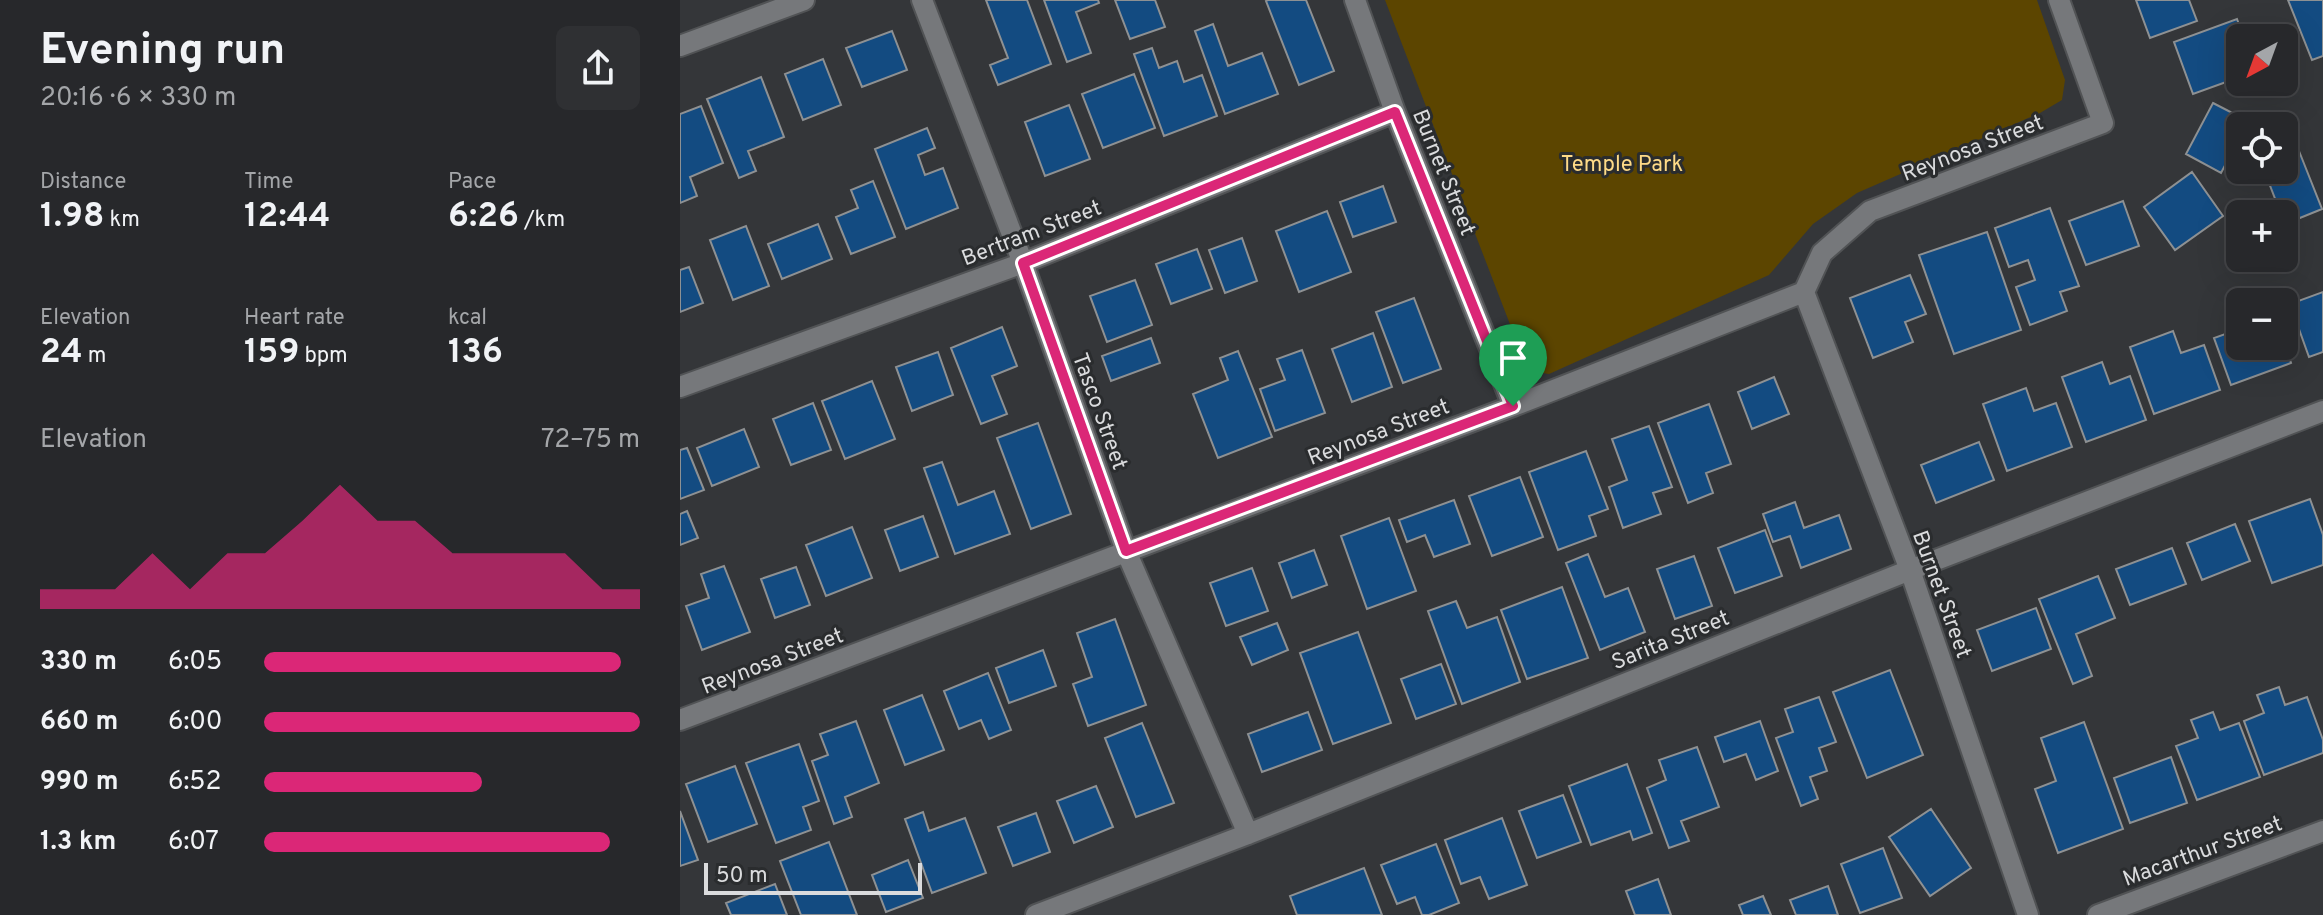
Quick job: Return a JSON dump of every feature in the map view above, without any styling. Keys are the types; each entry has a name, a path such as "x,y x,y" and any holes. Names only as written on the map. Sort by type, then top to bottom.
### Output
{"street":[{"path":"680,46 804,0"},
{"name":"Tasco Street","path":"922,0 1023,263 1126,551 1248,834"},
{"name":"Burnet Street","path":"1355,0 1395,112 1513,406"},
{"name":"Reynosa Street","path":"680,720 1513,406 1804,292 1822,253 1870,211 2103,123 2059,0"},
{"name":"Bertram Street","path":"680,387 1023,263 1395,112"},
{"name":"Burnet Street","path":"1804,292 1910,570 2028,915"},
{"name":"Sarita Street","path":"1036,915 1248,834 1910,570 2323,411"},
{"name":"Macarthur Street","path":"2098,915 2323,831"}],"green space":[{"name":"Temple Park","path":"1385,0 2037,0 2065,80 2062,100 2040,113 1857,193 1813,224 1769,275 1549,374 1529,371 1523,358"}],"building":[{"path":"986,0 1027,0 1051,64 998,85 990,65 1008,58"},
{"path":"1044,0 1098,0 1099,3 1076,12 1091,53 1067,62"},
{"path":"1115,0 1155,0 1165,27 1130,39"},
{"path":"1268,0 1306,0 1334,71 1299,85"},
{"path":"2136,0 2189,0 2197,21 2150,38"},
{"path":"2288,0 2323,0 2323,56 2312,60"},
{"path":"2237,19 2239,24 2226,24 2226,82 2193,94 2174,42"},
{"path":"1213,24 1228,66 1262,53 1278,94 1225,114 1195,31"},
{"path":"892,31 907,70 862,87 846,48"},
{"path":"1152,48 1159,68 1177,61 1184,82 1202,75 1217,116 1164,136 1134,54"},
{"path":"823,59 841,105 803,120 785,74"},
{"path":"1134,74 1155,128 1103,148 1082,94"},
{"path":"761,77 784,137 748,151 756,171 739,178 707,99"},
{"path":"2213,103 2230,112 2226,112 2226,164 2221,173 2186,154"},
{"path":"1069,105 1090,159 1045,176 1025,122"},
{"path":"701,106 723,163 690,177 697,196 680,203 680,114"},
{"path":"927,128 935,148 918,155 925,175 943,168 958,208 906,229 875,149"},
{"path":"2298,151 2322,209 2298,219 2298,200 2276,200 2269,184 2298,184"},
{"path":"2192,172 2223,216 2175,250 2144,207"},
{"path":"873,181 895,237 851,254 836,217 858,208 851,190"},
{"path":"1383,186 1396,222 1353,237 1340,202"},
{"path":"2123,201 2139,246 2086,265 2069,221"},
{"path":"2050,208 2079,286 2060,292 2067,311 2030,325 2016,287 2035,280 2028,260 2009,267 1995,228"},
{"path":"1327,211 1351,272 1299,292 1276,231"},
{"path":"818,224 832,259 782,279 768,244"},
{"path":"746,226 769,286 733,300 710,240"},
{"path":"1987,232 2021,330 1954,354 1919,255"},
{"path":"1242,238 1257,281 1225,293 1209,250"},
{"path":"1197,249 1212,289 1171,304 1156,264"},
{"path":"689,267 703,303 680,312 680,270"},
{"path":"1910,275 1926,314 1905,322 1913,342 1873,358 1850,298"},
{"path":"1135,280 1152,325 1107,342 1090,296"},
{"path":"2323,292 2323,352 2309,357 2298,326 2298,301"},
{"path":"1414,298 1441,369 1403,383 1376,312"},
{"path":"1002,327 1017,366 992,376 1007,414 981,424 951,348"},
{"path":"2173,331 2181,353 2204,345 2220,390 2154,414 2130,347"},
{"path":"1373,333 1392,387 1352,402 1332,349"},
{"path":"2226,334 2226,360 2290,360 2291,363 2231,385 2214,338"},
{"path":"1151,338 1160,363 1111,381 1102,356"},
{"path":"1302,350 1325,413 1275,431 1260,389 1285,380 1277,359"},
{"path":"1238,351 1272,437 1218,458 1193,394 1228,380 1220,358"},
{"path":"938,352 953,395 912,411 896,367"},
{"path":"2102,362 2110,384 2130,376 2146,420 2086,442 2062,377"},
{"path":"1774,377 1789,414 1752,429 1738,392"},
{"path":"872,381 895,439 845,459 822,401"},
{"path":"2026,388 2034,411 2056,403 2072,447 2007,471 1983,404"},
{"path":"813,403 831,450 791,465 773,419"},
{"path":"1709,404 1731,464 1706,473 1713,493 1688,503 1658,423"},
{"path":"1038,423 1071,514 1031,529 997,438"},
{"path":"1649,426 1672,487 1653,493 1661,514 1623,528 1609,487 1627,480 1612,439"},
{"path":"744,429 759,467 712,486 697,448"},
{"path":"1979,442 1994,480 1936,503 1921,465"},
{"path":"687,448 704,490 680,499 680,450"},
{"path":"1586,451 1608,509 1589,516 1596,536 1558,550 1529,472"},
{"path":"942,462 958,505 994,491 1010,534 955,554 924,468"},
{"path":"1520,477 1543,537 1492,556 1469,496"},
{"path":"2310,499 2323,535 2323,565 2272,583 2249,521"},
{"path":"1454,500 1470,544 1434,557 1425,535 1407,542 1399,520"},
{"path":"1795,502 1804,528 1839,515 1851,549 1801,568 1790,536 1773,542 1763,514"},
{"path":"687,511 698,538 680,545 680,514"},
{"path":"923,516 938,557 900,571 885,530"},
{"path":"1389,518 1416,591 1367,609 1341,536"},
{"path":"2235,524 2250,561 2202,580 2187,543"},
{"path":"852,527 872,578 826,596 806,545"},
{"path":"1765,530 1782,576 1735,593 1718,548"},
{"path":"2172,548 2186,584 2130,605 2116,569"},
{"path":"1314,550 1327,585 1292,598 1279,563"},
{"path":"1588,554 1605,597 1628,588 1645,632 1600,650 1566,563"},
{"path":"1694,556 1712,606 1675,619 1657,569"},
{"path":"724,566 750,632 702,650 686,606 709,598 701,574"},
{"path":"796,567 810,605 775,618 761,579"},
{"path":"1252,568 1268,611 1226,626 1210,583"},
{"path":"2098,576 2115,618 2076,634 2092,676 2073,684 2039,599"},
{"path":"1562,587 1588,658 1527,679 1501,610"},
{"path":"1456,601 1467,628 1497,617 1520,682 1462,704 1428,611"},
{"path":"2036,608 2051,649 1992,671 1977,630"},
{"path":"1115,619 1146,705 1088,726 1073,684 1092,677 1077,633"},
{"path":"1277,623 1288,650 1252,665 1240,637"},
{"path":"1358,632 1391,723 1333,744 1300,653"},
{"path":"1043,650 1056,686 1009,703 996,668"},
{"path":"1441,664 1456,704 1416,719 1401,679"},
{"path":"1890,670 1923,755 1867,778 1833,692"},
{"path":"988,673 1011,730 989,739 981,720 959,729 944,691"},
{"path":"2279,687 2285,705 2307,697 2323,740 2323,753 2264,775 2244,721 2264,713 2257,695"},
{"path":"922,695 944,750 905,765 884,710"},
{"path":"1819,697 1836,742 1819,748 1827,771 1810,777 1818,799 1801,806 1776,738 1793,732 1785,709"},
{"path":"1308,712 1322,750 1262,772 1248,734"},
{"path":"2213,712 2220,730 2239,723 2260,777 2197,800 2176,746 2198,738 2191,720"},
{"path":"856,721 879,783 845,797 852,817 834,824 812,761 828,755 820,734"},
{"path":"1760,721 1778,771 1756,780 1746,754 1724,762 1715,737"},
{"path":"2084,722 2123,829 2058,853 2035,789 2056,781 2041,738"},
{"path":"1142,723 1174,803 1136,817 1105,738"},
{"path":"799,744 819,801 803,807 811,830 776,843 746,763"},
{"path":"1697,747 1719,807 1681,821 1689,841 1669,848 1647,788 1666,780 1659,760"},
{"path":"2171,757 2187,803 2130,823 2114,778"},
{"path":"1627,764 1652,833 1633,840 1630,831 1591,845 1569,786"},
{"path":"735,766 757,824 708,842 686,784"},
{"path":"1096,786 1113,827 1074,843 1057,801"},
{"path":"1563,795 1581,842 1537,858 1519,811"},
{"path":"1931,809 1971,868 1930,896 1889,837"},
{"path":"680,811 698,860 680,866"},
{"path":"923,812 929,831 965,818 986,873 932,893 905,819"},
{"path":"1036,813 1050,852 1013,866 998,827"},
{"path":"1502,818 1527,885 1489,899 1480,877 1461,884 1445,840"},
{"path":"829,842 857,915 801,915 780,861"},
{"path":"1436,844 1459,903 1422,915 1415,897 1397,904 1381,865"},
{"path":"1883,848 1902,898 1860,913 1841,864"},
{"path":"908,860 923,898 886,912 872,875"},
{"path":"1364,868 1382,915 1297,915 1290,896"},
{"path":"1658,879 1671,915 1635,915 1626,891"},
{"path":"775,884 787,915 731,915 726,903"},
{"path":"1828,886 1838,915 1796,915 1790,900"},
{"path":"1763,896 1771,915 1743,915 1739,905"}],"route":[{"path":"1395,112 1513,406 1126,551 1023,263 1395,112"}]}
